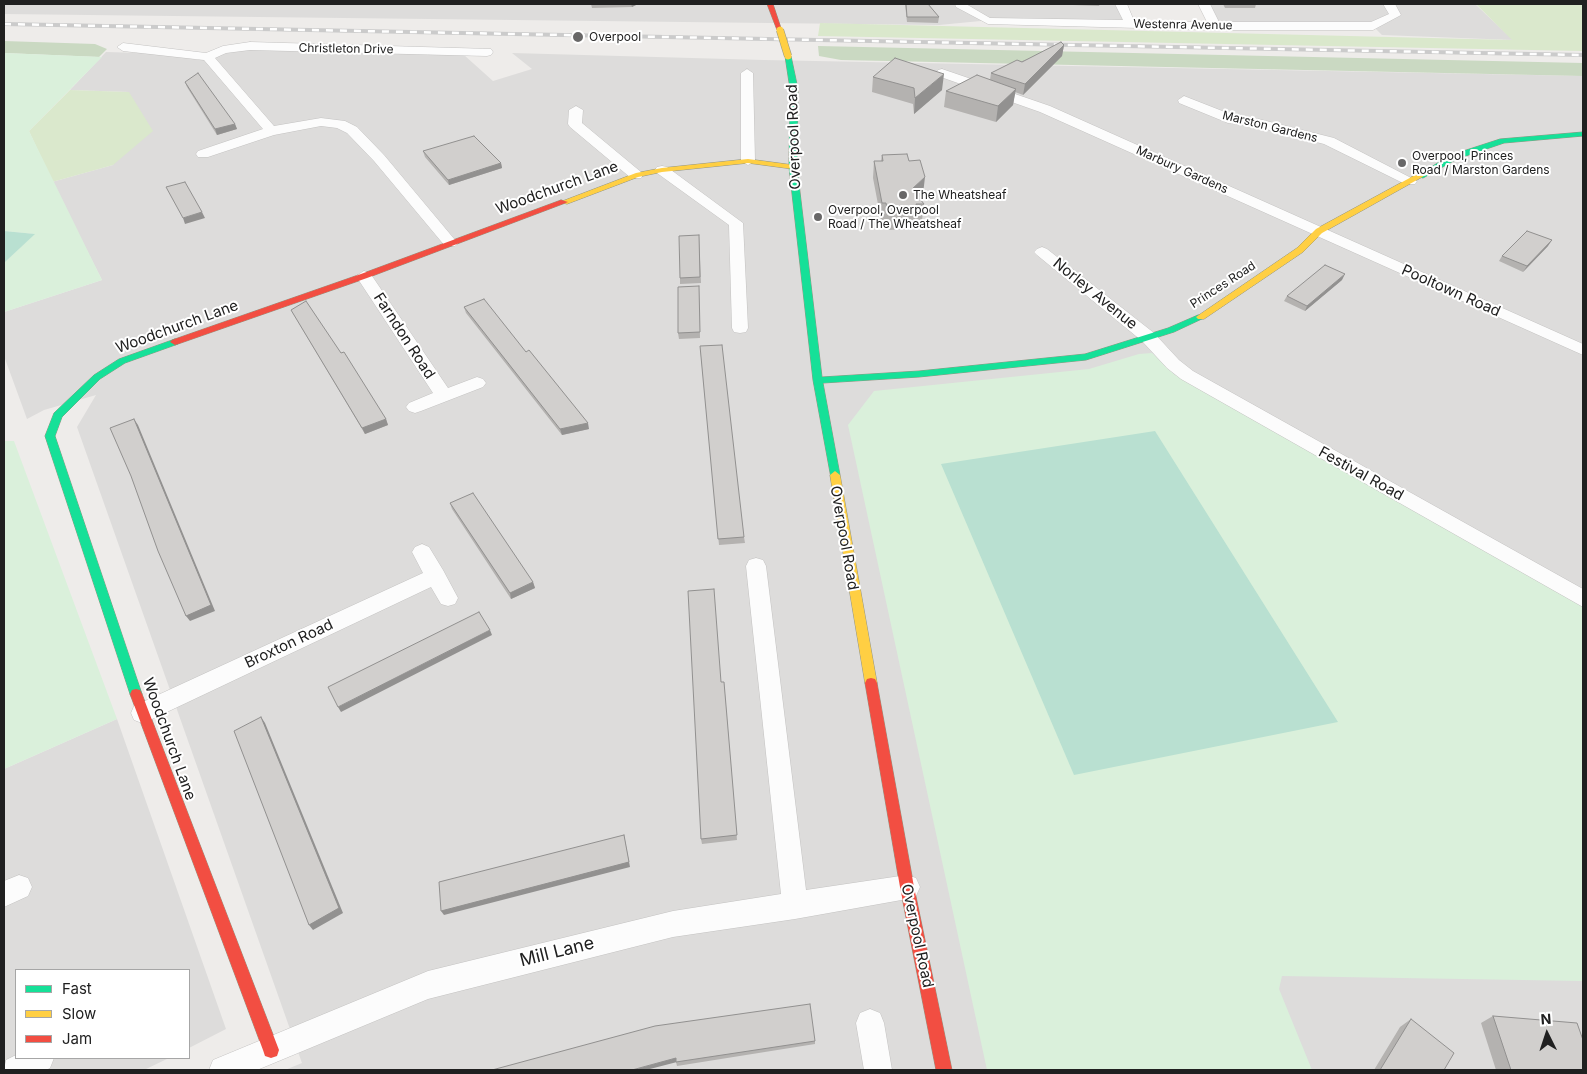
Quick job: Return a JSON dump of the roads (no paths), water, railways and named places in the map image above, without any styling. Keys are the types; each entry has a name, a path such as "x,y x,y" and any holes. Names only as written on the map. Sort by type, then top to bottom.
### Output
{"street":[{"name":"Overpool Road","path":"770,4 788,56 794,89 793,166 818,380 907,887 944,1070"},
{"path":"946,4 962,4"},
{"name":"Westenra Avenue","path":"962,4 988,21 1215,26 1373,26 1395,15 1389,4"},
{"path":"1121,4 1130,24"},
{"path":"1204,4 1215,26"},
{"name":"Christleton Drive","path":"123,47 208,57 223,50 250,46 487,52"},
{"path":"208,57 271,130"},
{"path":"747,73 748,161"},
{"name":"Marbury Gardens","path":"942,73 1045,110 1319,231"},
{"name":"Marston Gardens","path":"1184,100 1232,120 1254,122 1329,142 1410,180"},
{"path":"576,110 575,124 636,175"},
{"path":"204,154 271,130 321,122 340,124 352,130 379,158 450,243"},
{"name":"Princes Road","path":"818,380 920,374 1086,357 1171,330 1207,314 1300,250 1319,231 1454,156 1478,147 1541,136 1583,134"},
{"name":"Woodchurch Lane","path":"271,1050 142,713 50,436 58,415 97,377 122,361 364,276 636,175 662,170 748,161 793,166"},
{"path":"662,170 736,223 740,328"},
{"name":"Pooltown Road","path":"1319,231 1583,350"},
{"name":"Norley Avenue","path":"1042,252 1148,337"},
{"name":"Farndon Road","path":"364,276 444,396"},
{"name":"Festival Road","path":"1148,337 1173,364 1187,375 1583,599"},
{"name":"Farndon Road","path":"415,407 477,383"},
{"path":"422,552 448,598"},
{"path":"756,566 795,906"},
{"name":"Broxton Road","path":"142,713 436,576"},
{"name":"Mill Lane","path":"223,1070 428,985 673,924 907,887"},
{"path":"870,1023 878,1070"},
{"path":"16,1070 38,1059"}],"railway":[{"path":"4,24 1583,55"}],"place":[{"name":"Overpool","path":"578,37"},
{"name":"Overpool, Princes Road / Marston Gardens","path":"1402,163"},
{"name":"The Wheatsheaf","path":"903,195"},
{"name":"Overpool, Overpool Road / The Wheatsheaf","path":"818,217"}]}
